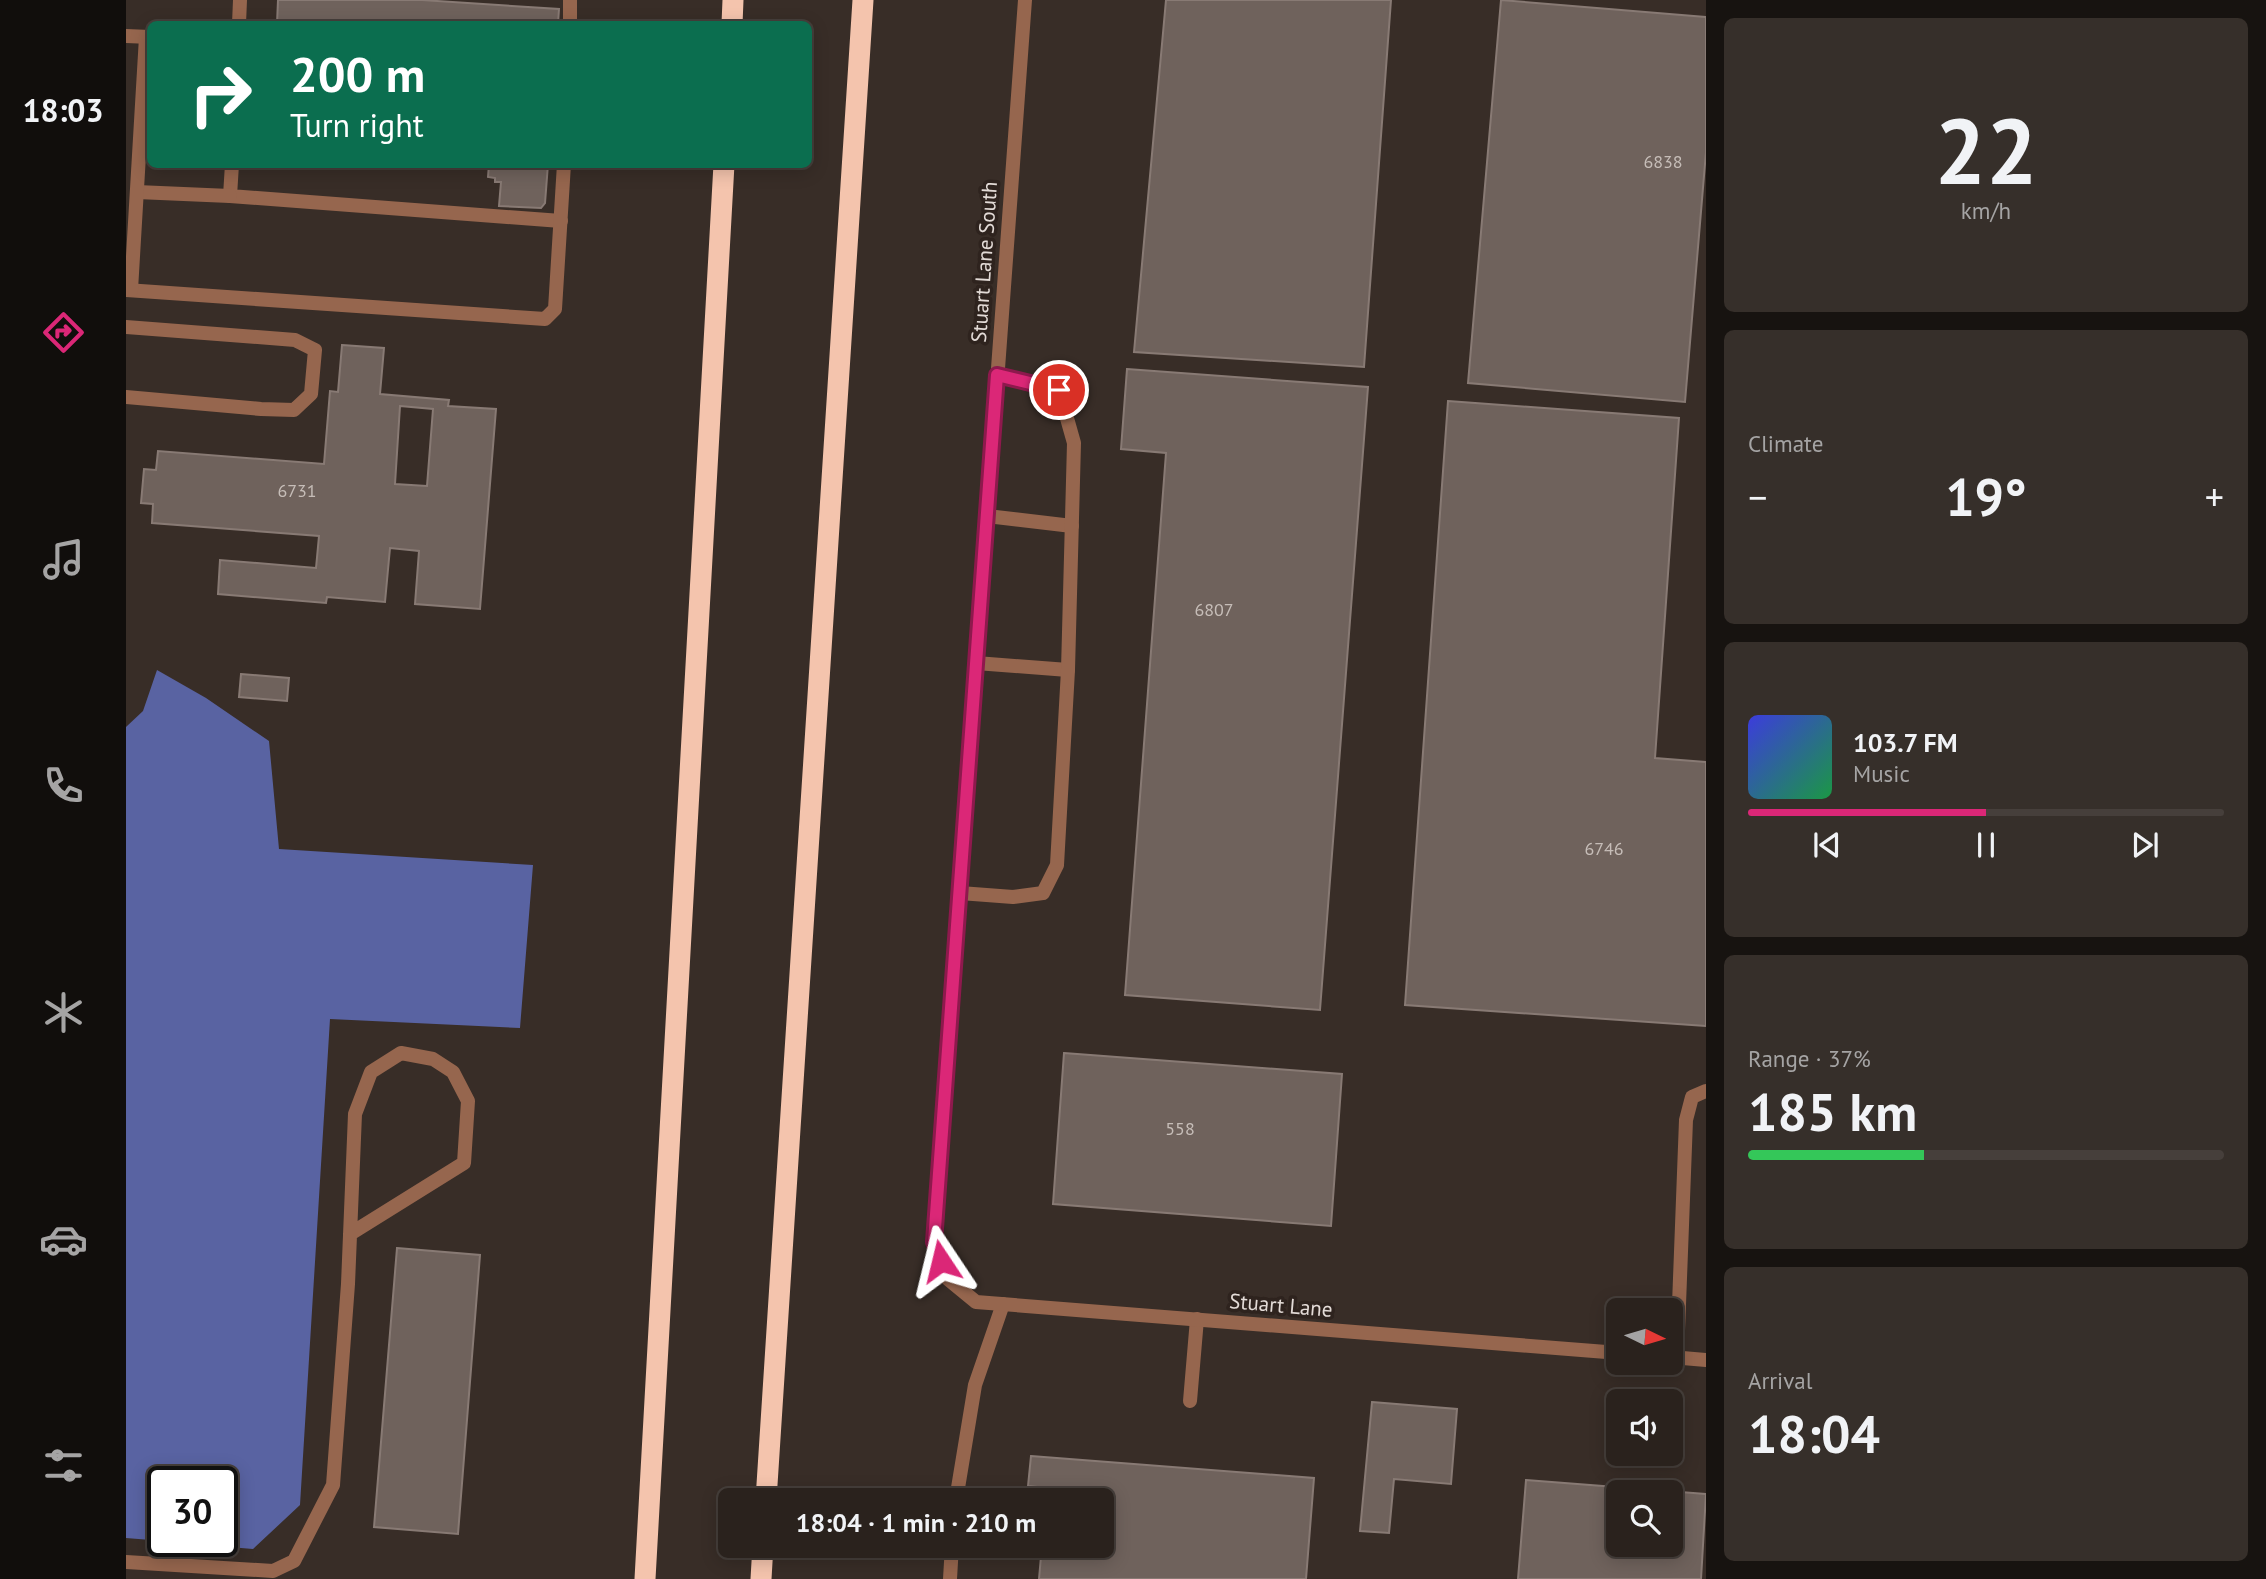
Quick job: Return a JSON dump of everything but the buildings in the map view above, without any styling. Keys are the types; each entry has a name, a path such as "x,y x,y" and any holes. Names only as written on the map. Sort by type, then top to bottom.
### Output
{"highway":[{"path":"732,21 733,0"},
{"path":"767,1488 863,0"},
{"path":"645,1579 724,168"},
{"path":"761,1579 762,1558"}],"street":[{"path":"239,21 240,0"},
{"path":"569,21 570,0"},
{"name":"Stuart Lane South","path":"947,1279 934,1242 1025,0"},
{"path":"126,36 147,37"},
{"path":"147,51 129,290 545,319 555,309 564,168"},
{"path":"230,196 232,168"},
{"path":"137,192 230,196 561,221"},
{"path":"126,327 295,340 315,350 311,394 294,410 126,397"},
{"path":"960,893 1013,897 1043,893 1057,866 1068,670 1074,443 1059,390 997,375"},
{"path":"987,516 1072,526"},
{"path":"976,663 1068,670"},
{"path":"126,1562 273,1572 294,1562 334,1485 355,1114 371,1072 401,1053 433,1059 453,1072 468,1101 464,1163 350,1234"},
{"path":"1677,1298 1686,1120 1692,1097 1706,1091"},
{"name":"Stuart Lane","path":"947,1279 975,1302 1606,1352"},
{"path":"958,1488 975,1385 1003,1304"},
{"path":"1190,1401 1197,1319"},
{"path":"1684,1358 1706,1360"},
{"path":"950,1579 952,1558"}],"shaded area":[{"path":"157,670 206,698 269,741 279,849 533,865 520,1028 330,1019 300,1505 253,1549 238,1548 238,1466 147,1466 147,1540 126,1538 126,727 143,711"}],"route":[{"path":"941,1261 934,1242 997,375 1059,390"}]}
